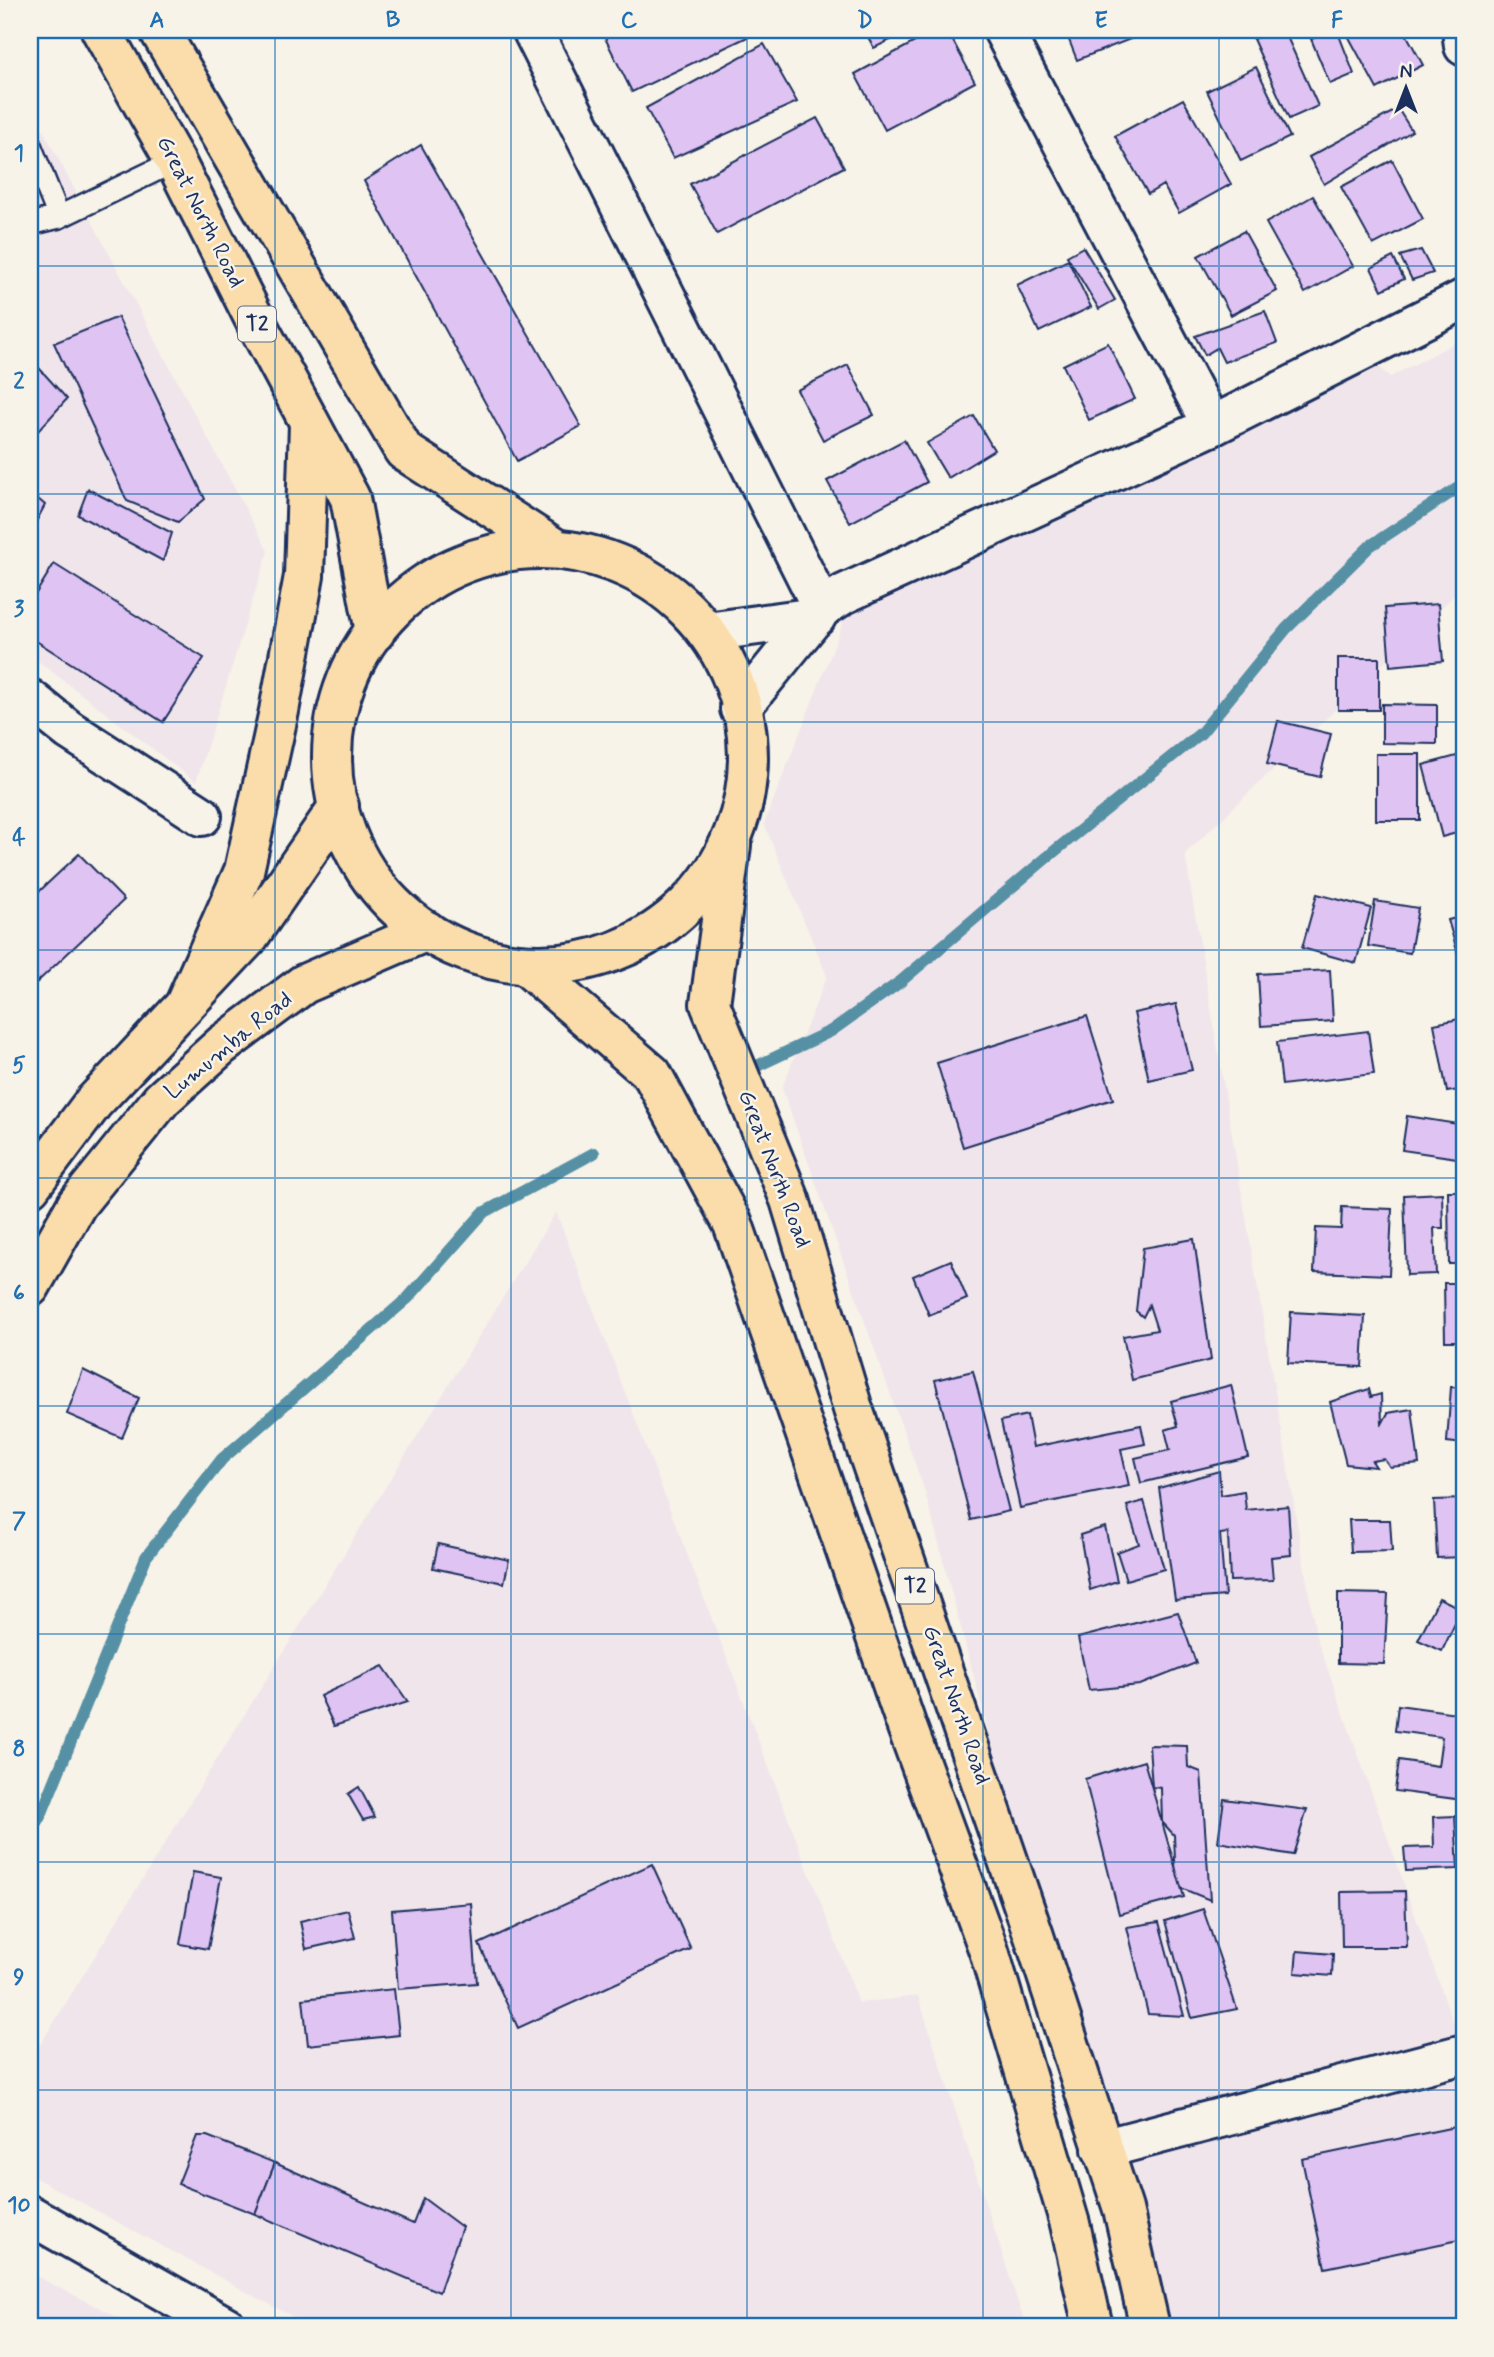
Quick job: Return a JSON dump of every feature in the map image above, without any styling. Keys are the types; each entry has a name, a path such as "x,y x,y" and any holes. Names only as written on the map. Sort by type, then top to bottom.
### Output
{"main road":[{"name":"Great North Road","path":"101,30 175,161 350,498 375,632"},
{"path":"159,30 404,451 553,547"},
{"path":"186,1002 244,871 279,711 304,576 309,422"},
{"name":"Great North Road","path":"553,547 603,557 650,579 671,595 707,632 735,681 746,764 731,845 710,1004 790,1200 853,1409 1034,1936 1122,2208 1150,2327"},
{"path":"553,547 519,548 485,554 454,566 424,584 398,606 375,632 352,671 337,715 332,761 345,828 365,868 393,903 427,931 476,958 503,966 530,969 580,965 626,950 669,922 704,887 731,845"},
{"path":"30,1187 93,1103 248,938 339,806"},
{"name":"Lumumba Road","path":"30,1287 77,1204 162,1099 222,1045 304,984 427,931"},
{"name":"T2","path":"530,969 652,1074 733,1224 907,1727 989,1951 1070,2224 1093,2327"}],"street":[{"path":"532,30 819,612"},
{"path":"1003,30 1212,426"},
{"path":"1462,30 1464,46"},
{"path":"740,709 819,612 844,594 1212,426 1464,299"},
{"path":"707,632 819,612"},
{"path":"30,699 69,730 202,816"},
{"path":"1102,2149 1464,2054"},
{"path":"30,2215 217,2325"}],"lane":[{"path":"30,145 59,216"},
{"path":"30,224 59,216 175,161"}],"shaded area":[{"path":"30,111 43,130 268,551 196,782 30,655"},
{"path":"1464,338 1464,586 1185,854 1316,1636 1464,2053 1464,2327 1146,2327 925,1492 782,1088 827,976 764,824 847,613 1376,364 1390,377"},
{"path":"556,1212 859,2003 918,1996 1026,2327 312,2327 30,2175 30,2061"},
{"path":"30,2273 137,2327 30,2327"}],"building":[{"path":"622,30 762,30 632,92 605,38"},
{"path":"864,30 911,30 874,48"},
{"path":"937,30 947,30 975,82 885,130 855,74"},
{"path":"1065,30 1129,30 1133,38 1077,60"},
{"path":"1274,30 1284,30 1318,106 1289,119 1253,39"},
{"path":"1337,30 1354,74 1330,84 1311,39"},
{"path":"1345,30 1404,30 1423,65 1377,89"},
{"path":"764,44 797,102 673,158 646,108"},
{"path":"1256,67 1290,137 1241,161 1207,91"},
{"path":"1183,99 1231,184 1179,213 1163,185 1148,194 1115,136"},
{"path":"1398,109 1412,131 1324,184 1309,157"},
{"path":"817,118 844,167 717,234 690,184"},
{"path":"421,145 581,426 517,461 364,181"},
{"path":"1392,160 1423,219 1373,245 1341,187"},
{"path":"1313,196 1353,266 1305,293 1266,223"},
{"path":"1244,231 1277,291 1231,315 1198,256"},
{"path":"1083,247 1115,300 1099,309 1067,256"},
{"path":"1421,250 1433,273 1412,280 1400,256"},
{"path":"1393,257 1404,279 1382,290 1371,268"},
{"path":"1068,260 1091,307 1039,332 1017,285"},
{"path":"1265,311 1277,343 1224,362 1217,348 1205,355 1195,336"},
{"path":"118,317 205,499 178,522 127,501 54,343"},
{"path":"1108,343 1135,399 1089,420 1063,365"},
{"path":"30,358 67,399 30,440"},
{"path":"848,365 874,415 823,440 797,390"},
{"path":"974,416 994,450 948,478 927,443"},
{"path":"904,440 927,482 850,523 827,481"},
{"path":"88,489 172,533 163,561 78,515"},
{"path":"30,492 45,505 30,533"},
{"path":"54,564 204,658 163,722 30,637 30,603"},
{"path":"1438,604 1443,661 1390,666 1385,608"},
{"path":"1338,658 1379,658 1379,710 1338,710"},
{"path":"1382,704 1437,705 1437,744 1382,743"},
{"path":"1278,721 1331,734 1320,777 1267,764"},
{"path":"1376,754 1420,754 1420,820 1376,820"},
{"path":"1464,754 1464,831 1442,837 1423,765"},
{"path":"79,854 124,900 30,989 30,900"},
{"path":"1317,894 1371,908 1356,963 1302,948"},
{"path":"1375,901 1418,908 1410,953 1368,946"},
{"path":"1464,916 1464,974 1448,920"},
{"path":"1330,970 1333,1021 1261,1026 1258,974"},
{"path":"1176,1004 1192,1070 1149,1080 1134,1013"},
{"path":"1087,1016 1113,1099 963,1147 937,1063"},
{"path":"1464,1018 1464,1089 1447,1092 1434,1024"},
{"path":"1368,1031 1374,1074 1282,1085 1277,1042"},
{"path":"1407,1116 1464,1125 1464,1159 1402,1150"},
{"path":"1448,1191 1464,1191 1464,1264 1449,1264"},
{"path":"1442,1193 1443,1228 1434,1228 1436,1274 1407,1275 1404,1195"},
{"path":"1342,1207 1392,1209 1389,1275 1314,1272 1316,1228 1341,1229"},
{"path":"1194,1239 1211,1360 1132,1380 1123,1336 1157,1330 1149,1305 1143,1317 1136,1311 1143,1248"},
{"path":"951,1260 967,1299 929,1315 913,1276"},
{"path":"1444,1283 1464,1283 1464,1341 1445,1341"},
{"path":"1291,1312 1365,1316 1362,1367 1288,1363"},
{"path":"83,1370 139,1398 122,1438 67,1414"},
{"path":"973,1371 1009,1511 971,1520 935,1380"},
{"path":"1231,1385 1248,1457 1141,1483 1135,1458 1170,1450 1165,1430 1178,1426 1171,1401"},
{"path":"1451,1387 1464,1388 1464,1444 1447,1442"},
{"path":"1369,1389 1371,1397 1381,1394 1382,1424 1388,1413 1412,1409 1419,1464 1390,1467 1384,1459 1372,1461 1376,1467 1346,1464 1330,1402"},
{"path":"1027,1415 1033,1447 1141,1425 1145,1444 1121,1449 1129,1486 1020,1508 1001,1421"},
{"path":"1219,1471 1221,1495 1244,1491 1246,1510 1288,1506 1291,1555 1271,1557 1273,1580 1230,1581 1228,1533 1220,1534 1225,1596 1175,1600 1159,1488"},
{"path":"1464,1499 1464,1557 1437,1558 1434,1500"},
{"path":"1144,1501 1164,1569 1126,1580 1117,1552 1139,1544 1127,1506"},
{"path":"1349,1520 1390,1520 1392,1551 1351,1552"},
{"path":"1105,1527 1117,1581 1090,1590 1080,1535"},
{"path":"438,1544 509,1560 504,1583 433,1568"},
{"path":"1338,1593 1388,1594 1384,1664 1338,1663"},
{"path":"1439,1598 1462,1609 1442,1651 1418,1640"},
{"path":"1178,1612 1196,1663 1140,1685 1089,1690 1078,1638"},
{"path":"383,1666 408,1702 334,1726 320,1696"},
{"path":"1398,1705 1464,1714 1463,1800 1395,1791 1399,1760 1438,1766 1442,1737 1395,1731"},
{"path":"1149,1745 1187,1746 1188,1767 1201,1772 1210,1900 1176,1886 1174,1835 1162,1822 1161,1788 1152,1787"},
{"path":"1144,1761 1184,1897 1119,1914 1085,1779"},
{"path":"359,1787 375,1817 363,1820 348,1794"},
{"path":"1224,1799 1307,1810 1293,1855 1218,1842"},
{"path":"1455,1816 1458,1869 1406,1871 1404,1848 1434,1847 1433,1817"},
{"path":"652,1864 691,1949 518,2028 479,1944"},
{"path":"193,1872 221,1877 208,1949 180,1944"},
{"path":"1405,1891 1407,1947 1342,1947 1341,1892"},
{"path":"471,1903 477,1983 398,1989 392,1910"},
{"path":"1203,1909 1237,2009 1192,2018 1165,1921"},
{"path":"348,1910 355,1938 306,1949 300,1921"},
{"path":"1159,1922 1184,2016 1148,2014 1127,1927"},
{"path":"1297,1951 1333,1954 1332,1976 1295,1973"},
{"path":"394,1989 399,2035 308,2045 303,1999"},
{"path":"1464,2125 1464,2239 1325,2268 1302,2159"},
{"path":"197,2136 207,2136 275,2163 255,2214 178,2184"},
{"path":"275,2163 413,2224 423,2198 462,2227 439,2292 255,2214"}],"waterway":[{"path":"755,1067 831,1031 900,982 1051,854 1201,733 1286,629 1370,546 1464,484"},
{"path":"30,1837 146,1557 222,1459 408,1298 483,1213 594,1153"}]}
